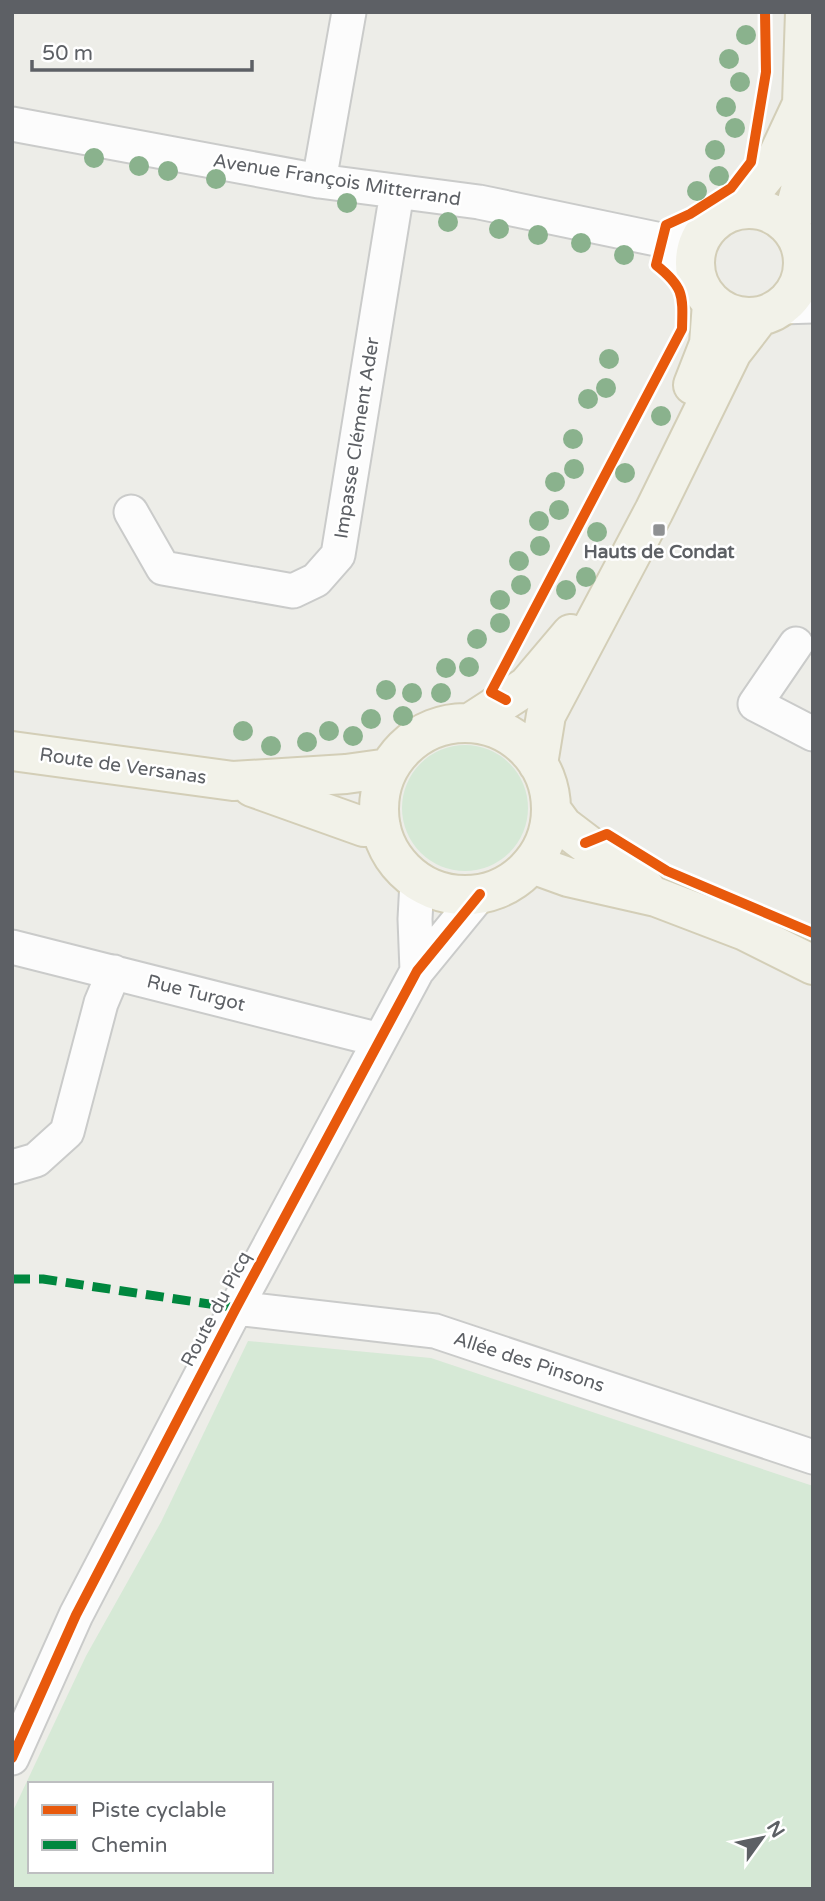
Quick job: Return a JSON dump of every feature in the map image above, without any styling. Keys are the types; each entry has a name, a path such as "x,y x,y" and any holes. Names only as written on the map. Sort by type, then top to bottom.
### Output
{"main road":[{"path":"470,723 527,686 575,629 664,455 709,344 704,286 696,254 700,240 772,166 802,104 805,12"},
{"path":"790,228 813,129"},
{"path":"538,764 546,715 654,511 732,352 784,310 808,273 797,240 790,228 779,219 766,212 751,209 723,219"},
{"path":"704,286 726,312 742,317 784,310"},
{"path":"470,723 497,729 521,743 538,764 548,786 551,811 547,839 532,864 509,883 480,894 458,895 437,890 417,881 401,866 389,848 381,827 381,797 389,768 404,748 423,734 446,725 470,723"},
{"name":"Route de Versanas","path":"12,751 233,781"},
{"path":"233,781 346,774 389,768"},
{"path":"233,781 364,827 381,827"},
{"path":"551,811 563,826 656,897"},
{"path":"532,864 568,877 656,897 745,931 813,965"}],"street":[{"path":"319,181 349,12"},
{"name":"Avenue François Mitterrand","path":"12,124 319,181 479,202 661,240 723,219"},
{"name":"Impasse Clément Ader","path":"131,512 163,568 293,591 316,580 338,555 397,192"},
{"name":"Avenue François Mitterrand","path":"661,240 704,286"},
{"path":"796,644 755,704 813,734"},
{"path":"417,881 417,971"},
{"name":"Route du Picq","path":"12,1758 76,1615 236,1308 417,971 480,894"},
{"name":"Rue Turgot","path":"12,947 380,1040"},
{"path":"12,1167 36,1160 67,1132 101,1003 114,972"},
{"name":"Allée des Pinsons","path":"236,1308 435,1331 813,1457"}],"green space":[{"path":"465,745 489,750 510,763 523,784 528,808 523,832 510,853 489,866 465,871 441,866 420,853 407,832 402,808 407,784 420,763 441,750"},
{"path":"248,1341 431,1358 813,1486 813,1889 12,1889 12,1813 86,1656 161,1522"}],"marked path":[{"path":"12,1279 43,1279 236,1308"}],"cycle path":[{"path":"506,700 491,692 682,329 680,292 656,265 666,225 690,214 731,188 751,162 766,72 765,12"},
{"path":"585,843 607,834 667,871 813,933"},
{"path":"12,1758 76,1615 236,1308 417,971 480,894"}],"place":[{"name":"Hauts de Condat","path":"659,530"}]}
